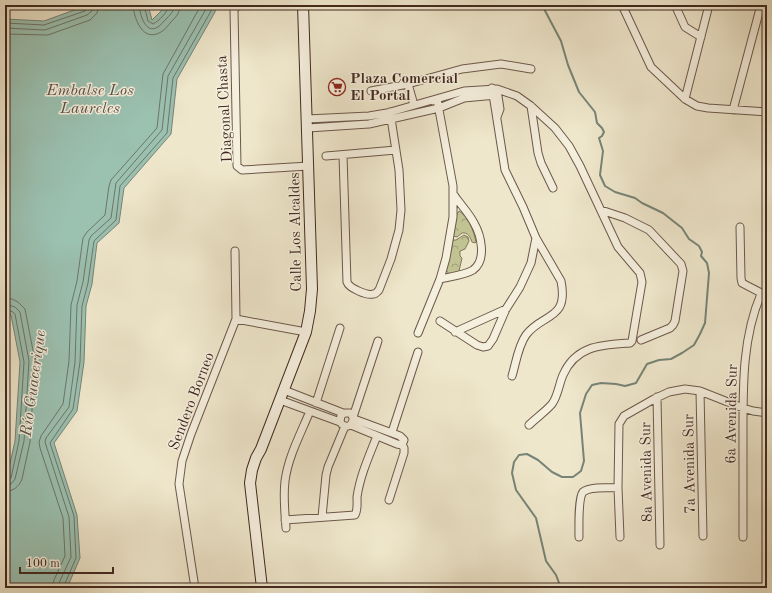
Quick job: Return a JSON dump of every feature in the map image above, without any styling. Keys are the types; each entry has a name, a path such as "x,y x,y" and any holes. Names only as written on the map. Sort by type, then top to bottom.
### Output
{"main road":[{"name":"Calle Los Alcaldes","path":"262,588 250,483 252,470 306,332 312,289 303,5"},
{"name":"Calle Los Alcaldes","path":"261,449 261,459 256,483 267,588"}],"street":[{"name":"Diagonal Chasta","path":"238,5 234,10 237,166 242,170 309,166"},
{"path":"622,5 651,67 685,99 697,106 708,108 767,112"},
{"path":"675,5 685,26 701,37"},
{"path":"685,99 709,5"},
{"path":"733,110 761,5"},
{"path":"372,91 408,84 462,69 501,64 531,69"},
{"path":"408,84 414,105"},
{"path":"307,124 369,124 414,105 464,91 506,92 517,96 531,106 555,128 569,146 618,247 642,278 634,339 630,343 594,347 581,352 572,360 563,374 552,404 529,425"},
{"path":"391,116 439,108 464,98 494,92"},
{"path":"494,92 494,110 497,117 505,170 536,238 561,281 562,288 562,302 553,315 532,329 526,336 512,376"},
{"path":"418,332 440,279 446,258 453,217 453,186 437,99"},
{"path":"531,106 538,153 553,188"},
{"path":"343,155 346,282 351,288 370,295 375,294 391,259 399,230 401,204 400,170 391,116"},
{"path":"326,156 396,150"},
{"path":"440,279 452,277 473,270 478,264 481,256 481,244 474,223 454,195"},
{"path":"601,210 626,218 649,230 681,264 683,271 675,321 673,325 670,328 642,340"},
{"path":"740,227 742,283 764,295"},
{"path":"440,321 455,332 478,345 483,347 488,346 493,339 506,309 520,287 531,263 536,238"},
{"path":"235,251 236,319 306,332"},
{"name":"6a Avenida Sur","path":"743,537 743,408 745,356 754,309 764,295"},
{"path":"455,332 506,309"},
{"name":"Sendero Borneo","path":"194,588 179,484 182,461 236,319"},
{"path":"316,403 340,328"},
{"path":"322,517 328,467 349,422 378,341"},
{"path":"392,432 418,352"},
{"path":"620,537 618,488 619,424 624,416 669,392 685,389 700,391 743,408 767,413"},
{"name":"7a Avenida Sur","path":"700,391 703,536"},
{"path":"282,395 316,403 343,414 348,412 349,422"},
{"path":"282,395 310,411 392,432 403,438 404,440 402,445 404,448 404,453 389,500"},
{"name":"8a Avenida Sur","path":"657,398 660,545"},
{"path":"286,528 284,495 288,464 310,411"},
{"path":"343,414 340,417 349,422 377,436 402,445"},
{"path":"285,520 355,515 357,512 357,496 362,475 377,436"},
{"path":"579,536 580,499 583,492 588,489 618,488"}],"green space":[{"path":"459,211 466,217 472,229 475,243 472,242 466,233 462,233 457,237 453,236 456,216"},
{"path":"464,235 468,237 469,241 465,249 460,251 460,256 462,258 459,271 449,274 446,270 453,240 456,240"}],"water":[{"name":"Embalse Los Laureles","path":"88,5 148,5 152,20 167,5 216,5 215,12 177,79 171,134 124,188 119,223 97,243 92,284 86,306 84,362 77,411 54,443 77,515 80,558 67,588 5,588 5,485 15,441 20,362 11,315 5,312 5,19 44,21"}],"waterway":[{"path":"542,5 561,41 568,65 579,92 595,112 597,123 604,132 599,138 603,151 600,175 605,186 615,192 635,198 663,213 682,228 689,239 699,246 702,252 701,256 707,263 709,273 705,323 694,345 671,359 659,360 647,364 636,383 625,386 601,383 592,385 586,394 580,413 584,461 581,471 573,477 562,477 552,472 538,460 527,454 519,455 514,462 512,473 516,490 536,518 546,561 556,575 561,588"}],"place":[{"name":"Plaza Comercial El Portal","path":"337,87"}],"water label":[{"name":"Río Guacerique","path":"32,383"}]}
